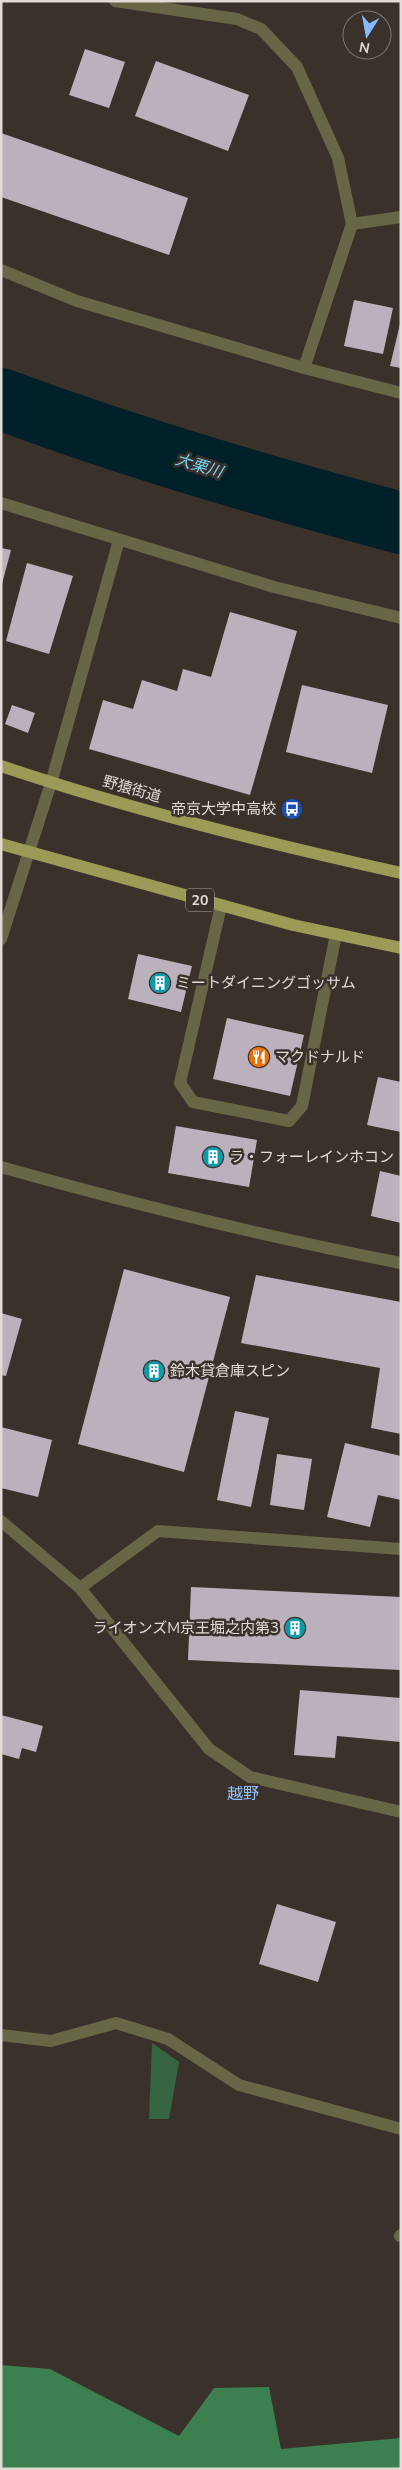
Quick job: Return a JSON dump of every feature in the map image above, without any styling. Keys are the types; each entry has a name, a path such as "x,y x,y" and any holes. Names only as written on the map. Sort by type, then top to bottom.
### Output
{"main road":[{"name":"野猿街道","path":"1,766 52,783 300,850 401,873"},
{"name":"20","path":"1,844 221,906 401,948"}],"street":[{"path":"115,1 237,19 261,29 297,67 338,158 352,224 304,368"},
{"path":"352,224 401,217"},
{"path":"1,270 77,301 304,368 401,393"},
{"path":"1,503 274,587 401,618"},
{"path":"1,939 52,783 119,540"},
{"path":"221,906 180,1083 193,1102 290,1121 302,1106 336,934"},
{"path":"1,1167 123,1201 316,1246 401,1263"},
{"path":"1,1522 80,1588 210,1749 250,1777 401,1812"},
{"path":"80,1588 158,1531 401,1549"},
{"path":"1,2035 51,2041 116,2023 168,2039 238,2085 401,2129"}],"green space":[{"path":"152,2043 179,2062 169,2119 149,2119"},
{"path":"1,2365 50,2369 179,2436 214,2388 269,2387 281,2449 401,2438 401,2469 1,2469"}],"building":[{"path":"85,49 125,62 109,108 69,95"},
{"path":"156,61 249,95 228,151 135,116"},
{"path":"1,133 188,198 169,255 1,197"},
{"path":"354,300 393,308 383,354 344,346"},
{"path":"401,324 401,368 390,366"},
{"path":"1,548 11,550 2,584 1,584"},
{"path":"27,563 73,576 49,654 6,641"},
{"path":"230,612 297,631 250,795 89,749 103,700 133,709 142,680 177,691 183,669 211,677"},
{"path":"302,685 388,705 372,773 286,752"},
{"path":"12,705 35,713 28,733 5,724"},
{"name":"ミートダイニングゴッサム","path":"138,954 192,966 181,1012 128,999"},
{"name":"マクドナルド","path":"227,1018 304,1035 290,1096 213,1079"},
{"path":"378,1077 401,1082 401,1132 367,1125"},
{"name":"ラ・フォーレインホコン","path":"176,1126 257,1140 249,1187 168,1173"},
{"path":"380,1171 401,1176 401,1223 371,1216"},
{"name":"鈴木貸倉庫スピン","path":"124,1269 230,1297 184,1472 78,1444"},
{"path":"256,1275 401,1302 401,1434 371,1428 380,1368 241,1343"},
{"path":"1,1313 22,1319 6,1376 1,1375"},
{"path":"235,1411 269,1418 251,1507 217,1500"},
{"path":"1,1427 52,1440 38,1497 1,1488"},
{"path":"345,1443 401,1456 401,1500 378,1495 370,1527 327,1517"},
{"path":"277,1454 312,1459 304,1510 270,1505"},
{"name":"ライオンズM京王堀之内第3","path":"191,1587 401,1597 401,1670 188,1660"},
{"path":"300,1690 401,1698 401,1742 337,1736 335,1758 294,1755"},
{"path":"1,1715 43,1726 36,1752 22,1748 19,1759 1,1754"},
{"path":"277,1904 336,1922 318,1982 259,1964"}],"waterway":[{"name":"大栗川","path":"1,399 100,434 200,466 401,523"}],"place":[{"name":"帝京大学中高校","path":"292,809"},
{"name":"ミートダイニングゴッサム","path":"160,983"},
{"name":"マクドナルド","path":"259,1057"},
{"name":"ラ・フォーレインホコン","path":"213,1157"},
{"name":"鈴木貸倉庫スピン","path":"154,1371"},
{"name":"ライオンズM京王堀之内第3","path":"295,1628"}],"district":[{"name":"越野","path":"243,1794"}]}
